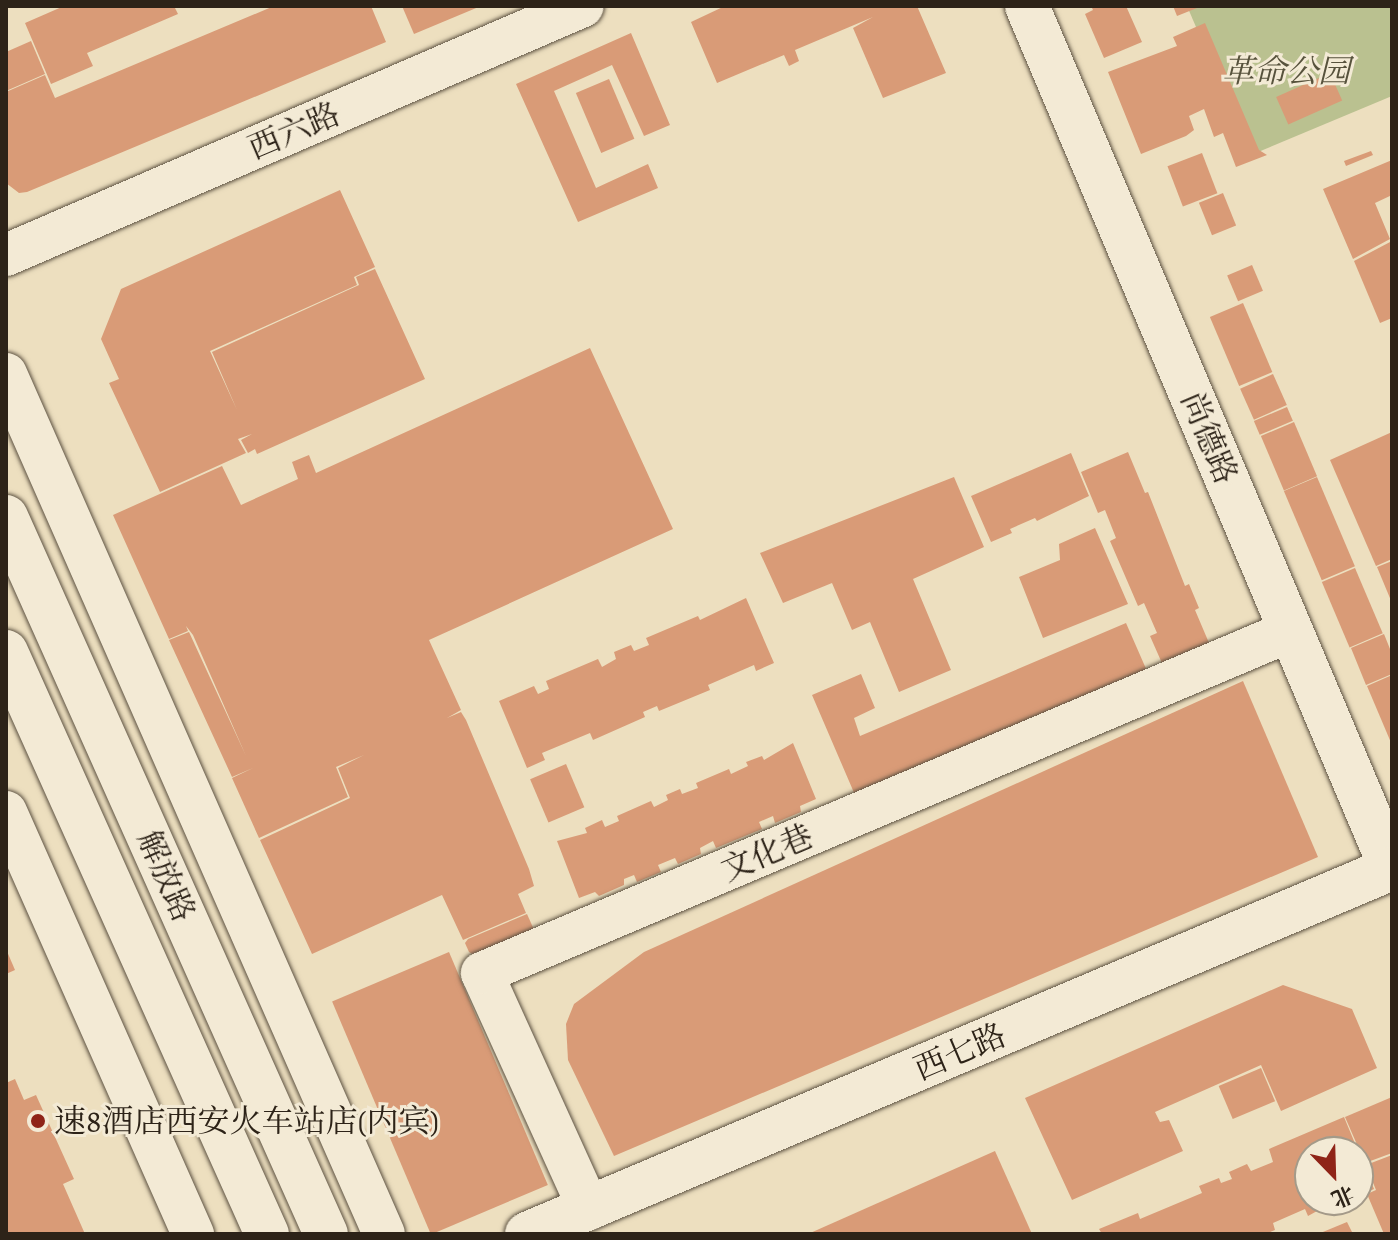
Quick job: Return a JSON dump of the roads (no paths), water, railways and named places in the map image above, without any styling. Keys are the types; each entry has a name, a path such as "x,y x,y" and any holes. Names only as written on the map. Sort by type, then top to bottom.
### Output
{"street":[{"name":"西六路","path":"6,255 583,6"},
{"name":"尚德路","path":"1027,6 1392,868"},
{"path":"6,374 384,1234"},
{"name":"解放路","path":"6,517 326,1234"},
{"name":"文化巷","path":"589,1209 482,973 1290,631"},
{"name":"解放路","path":"6,652 267,1234"},
{"path":"6,812 193,1234"},
{"name":"西七路","path":"527,1234 1392,868"}],"place":[{"name":"速8酒店西安火车站店(内宾)","path":"38,1121"}],"park label":[{"name":"革命公园","path":"1286,71"}]}
